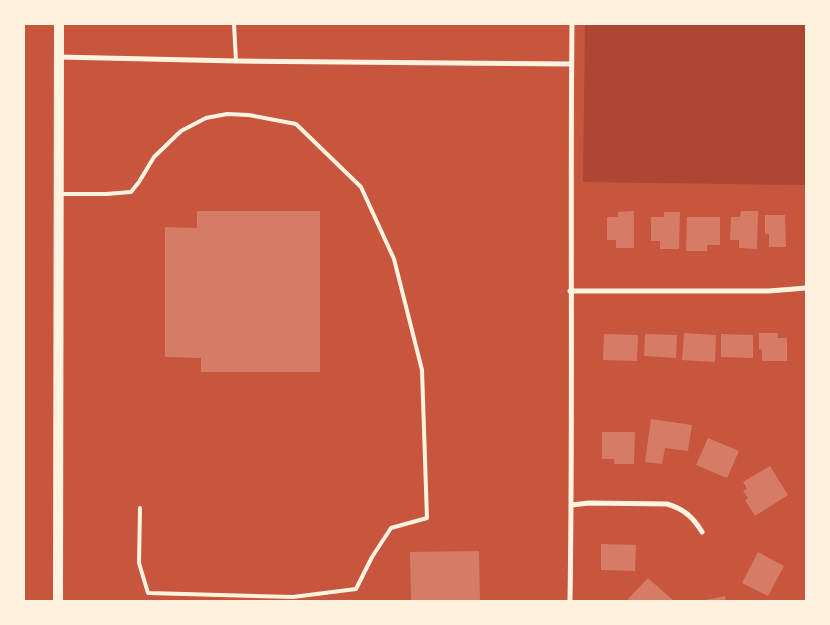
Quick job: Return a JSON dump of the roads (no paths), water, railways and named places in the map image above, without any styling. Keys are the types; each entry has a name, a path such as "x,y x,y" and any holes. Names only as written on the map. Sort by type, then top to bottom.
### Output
{"main road":[{"path":"58,24 58,601"}],"street":[{"path":"570,601 572,505 570,290 572,24"},
{"path":"58,57 236,61 571,64"},
{"path":"570,290 769,291 806,288"},
{"path":"572,505 589,503 667,504 679,508 691,516 702,532"}],"lane":[{"path":"234,24 236,61"},
{"path":"58,194 131,192 154,158 181,131 206,118 227,114 249,115 296,124 361,187 394,259 422,370 427,518 390,528 372,557 356,589 293,597 148,593 139,563 140,508"}]}
